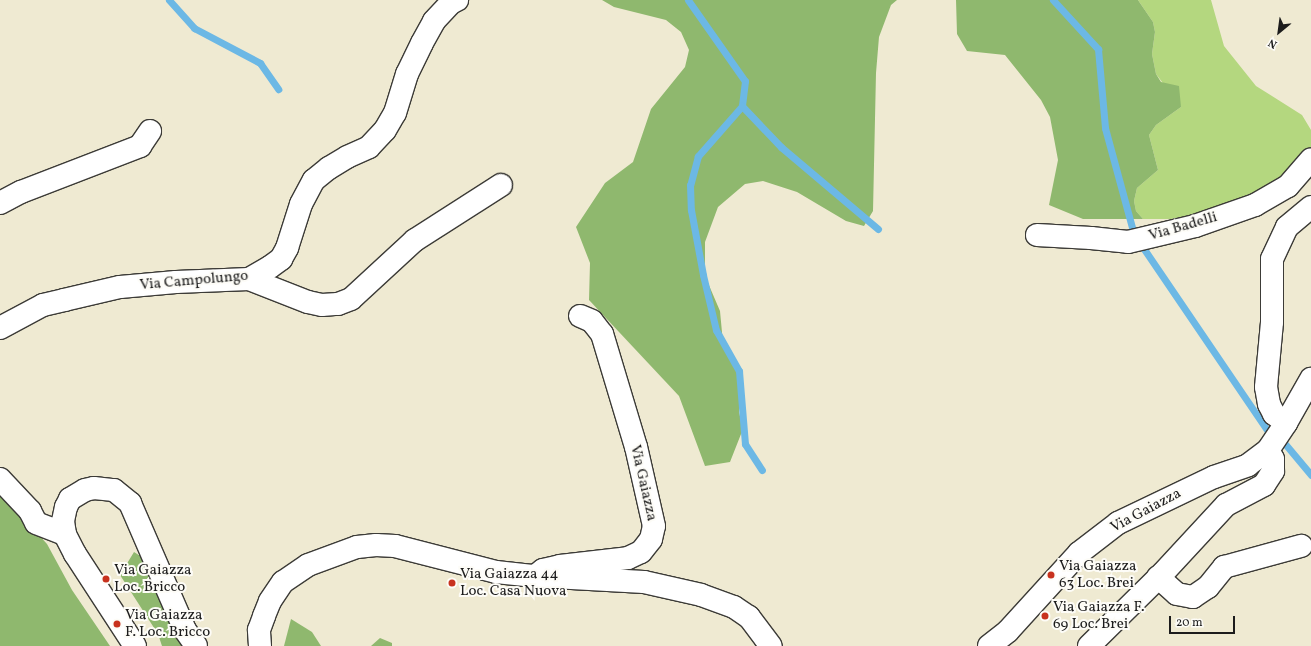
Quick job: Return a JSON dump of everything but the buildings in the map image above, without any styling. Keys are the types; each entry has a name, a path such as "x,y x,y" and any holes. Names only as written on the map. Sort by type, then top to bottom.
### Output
{"street":[{"name":"Via Campolungo","path":"2,321 43,305 120,287 176,282 249,279 281,259 287,248 301,204 314,180 341,160 369,147 385,130 395,113 406,74 434,21 451,3 457,0"},
{"path":"0,203 21,192 140,146 150,131"},
{"name":"Via Badelli","path":"1037,235 1128,242 1195,226 1255,205 1288,186 1311,160"},
{"path":"249,279 308,302 322,305 338,304 351,299 415,240 501,185"},
{"path":"1286,423 1274,414 1269,404 1266,387 1272,322 1272,259 1287,227 1311,207"},
{"name":"Via Gaiazza","path":"535,576 543,570 560,566 628,558 641,552 651,539 654,526 636,447 602,334 592,321 580,316"},
{"name":"Via Gaiazza","path":"989,646 1008,631 1079,553 1118,523 1214,477 1248,465 1268,450 1286,423 1311,379"},
{"path":"1089,646 1158,577 1226,505 1264,485 1273,471 1273,459 1268,450"},
{"path":"0,479 30,511 36,523 65,534"},
{"path":"135,646 75,554 65,534 63,521 66,507 70,499 77,493 94,488 104,488 114,490 130,503 185,630 196,646"},
{"path":"260,646 259,630 264,616 270,601 283,582 308,565 357,547 376,545 395,546 496,572 535,576 644,582 701,595 734,607 749,617 771,646"},
{"path":"1158,577 1177,594 1193,597 1208,587 1224,567 1301,546"}],"green space":[{"path":"602,0 897,0 891,5 879,37 876,73 873,211 864,226 846,221 797,192 763,181 745,184 718,207 705,242 705,276 720,311 723,343 739,375 739,412 743,429 730,462 705,466 679,396 589,300 590,263 576,227 605,183 633,162 651,109 685,67 689,50 681,32 666,20 614,7"},
{"path":"956,0 1138,0 1153,22 1155,32 1152,54 1156,74 1161,82 1179,86 1181,107 1156,125 1149,135 1158,170 1137,188 1134,201 1136,211 1143,219 1083,219 1049,205 1058,160 1050,117 1041,100 1005,55 967,51 957,34"},
{"path":"1138,0 1211,0 1224,46 1256,86 1302,115 1311,130 1311,150 1272,187 1235,207 1171,219 1143,219 1136,211 1134,201 1137,188 1158,170 1149,135 1156,125 1181,107 1156,74 1152,54 1155,32 1153,22"},
{"path":"0,492 47,544 72,590 110,646 0,646"},
{"path":"134,552 145,559 182,646 162,646 158,634 120,575"},
{"path":"291,619 312,632 321,646 284,646"},
{"path":"380,638 392,643 392,646 371,646"}],"waterway":[{"path":"169,0 194,28 260,63 278,89"},
{"path":"688,0 745,81 742,106 698,156 690,185 691,210 703,275 716,330 739,371 745,444 762,470"},
{"path":"1053,0 1098,49 1105,128 1133,231"},
{"path":"742,106 781,147 878,229"},
{"path":"1144,249 1269,433"},
{"path":"1286,445 1311,475"}],"place":[{"name":"Via Gaiazza 63 Loc. Brei","path":"1051,575"},
{"name":"Via Gaiazza Loc. Bricco","path":"106,579"},
{"name":"Via Gaiazza 44 Loc. Casa Nuova","path":"452,583"},
{"name":"Via Gaiazza F. 69 Loc. Brei","path":"1045,616"},
{"name":"Via Gaiazza F. Loc. Bricco","path":"117,624"}]}
